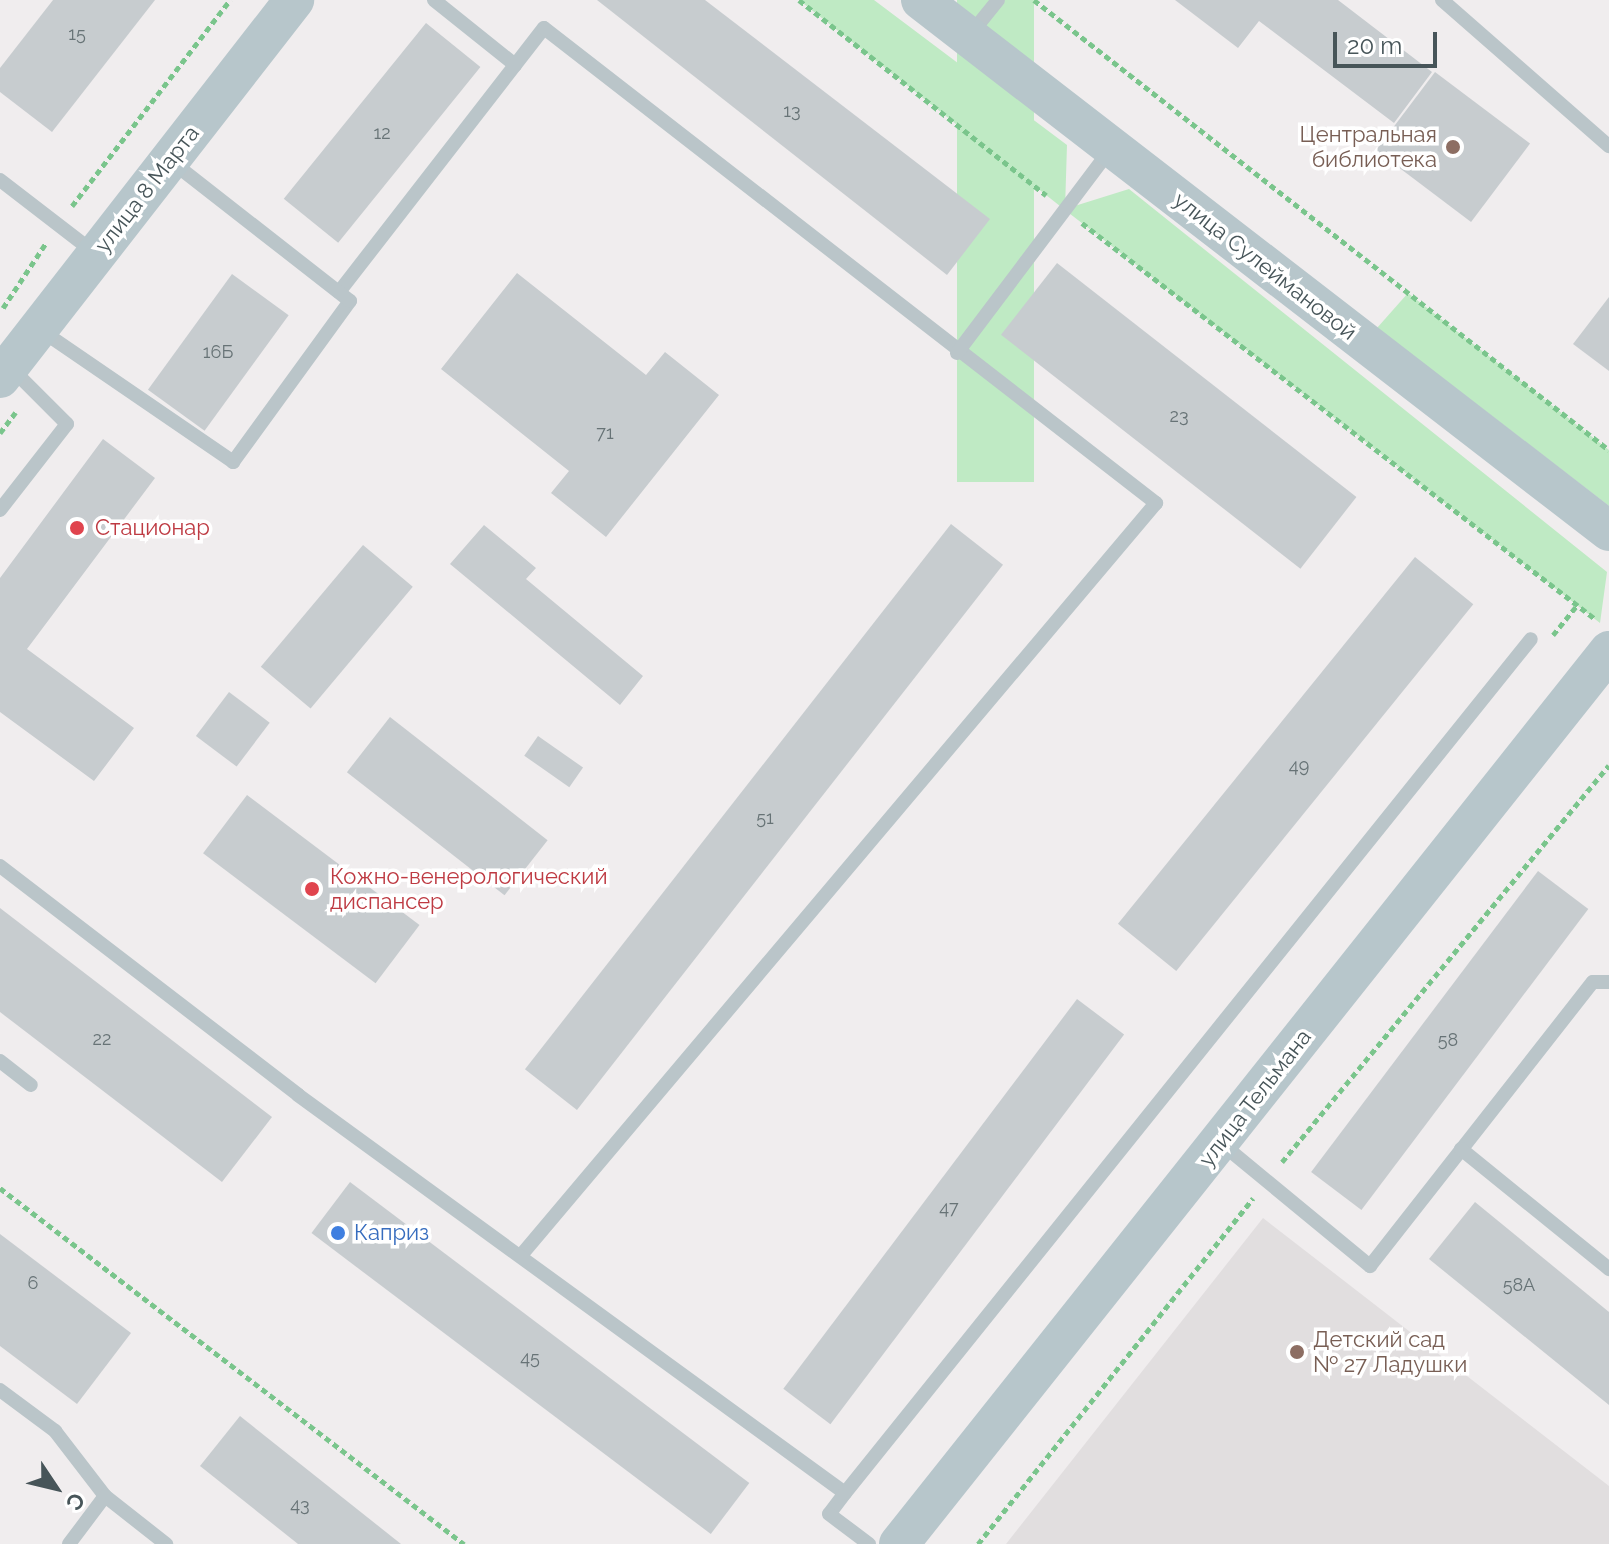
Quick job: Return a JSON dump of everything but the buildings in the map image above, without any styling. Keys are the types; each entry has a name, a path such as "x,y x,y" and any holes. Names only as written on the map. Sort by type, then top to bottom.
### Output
{"street":[{"name":"улица 8 Марта","path":"5,372 294,0"},
{"name":"улица Сулеймановой","path":"921,0 1609,531"},
{"name":"улица Тельмана","path":"899,1544 1220,1142 1604,637"}],"lane":[{"path":"434,0 515,65"},
{"path":"968,37 998,0"},
{"path":"1442,0 1609,146"},
{"path":"339,292 544,28 957,353 1156,503 522,1254"},
{"path":"957,353 1112,147"},
{"path":"39,328 233,462 350,301 169,160"},
{"path":"0,180 96,254"},
{"path":"0,510 67,424 5,372"},
{"path":"869,1544 829,1514 1531,639"},
{"path":"0,866 298,1095 522,1254 845,1493"},
{"path":"1220,1142 1370,1266 1593,982 1609,982"},
{"path":"0,1061 31,1085"},
{"path":"1461,1149 1609,1269"},
{"path":"0,1390 55,1431 105,1496 166,1544"},
{"path":"69,1544 105,1496"}],"path":[{"path":"3,309 58,224 230,0"},
{"path":"799,0 1604,637"},
{"path":"1034,0 1609,450"},
{"path":"978,1544 1267,1181 1609,765"},
{"path":"0,1188 464,1544"}],"shaded area":[{"name":"Детский сад № 27 Ладушки","path":"1263,1218 1609,1486 1609,1544 1006,1544"}],"green space":[{"path":"799,0 874,0 1067,145 1065,209 1129,189 1607,572 1600,623 1065,210"},
{"path":"957,0 1034,0 1034,482 957,482"},
{"path":"1408,293 1609,450 1609,506 1377,328"}],"place":[{"name":"Центральная библиотека","path":"1453,147"},
{"name":"Стационар","path":"77,528"},
{"name":"Кожно-венерологический диспансер","path":"312,889"},
{"name":"Каприз","path":"338,1233"},
{"name":"Детский сад № 27 Ладушки","path":"1297,1352"}]}
